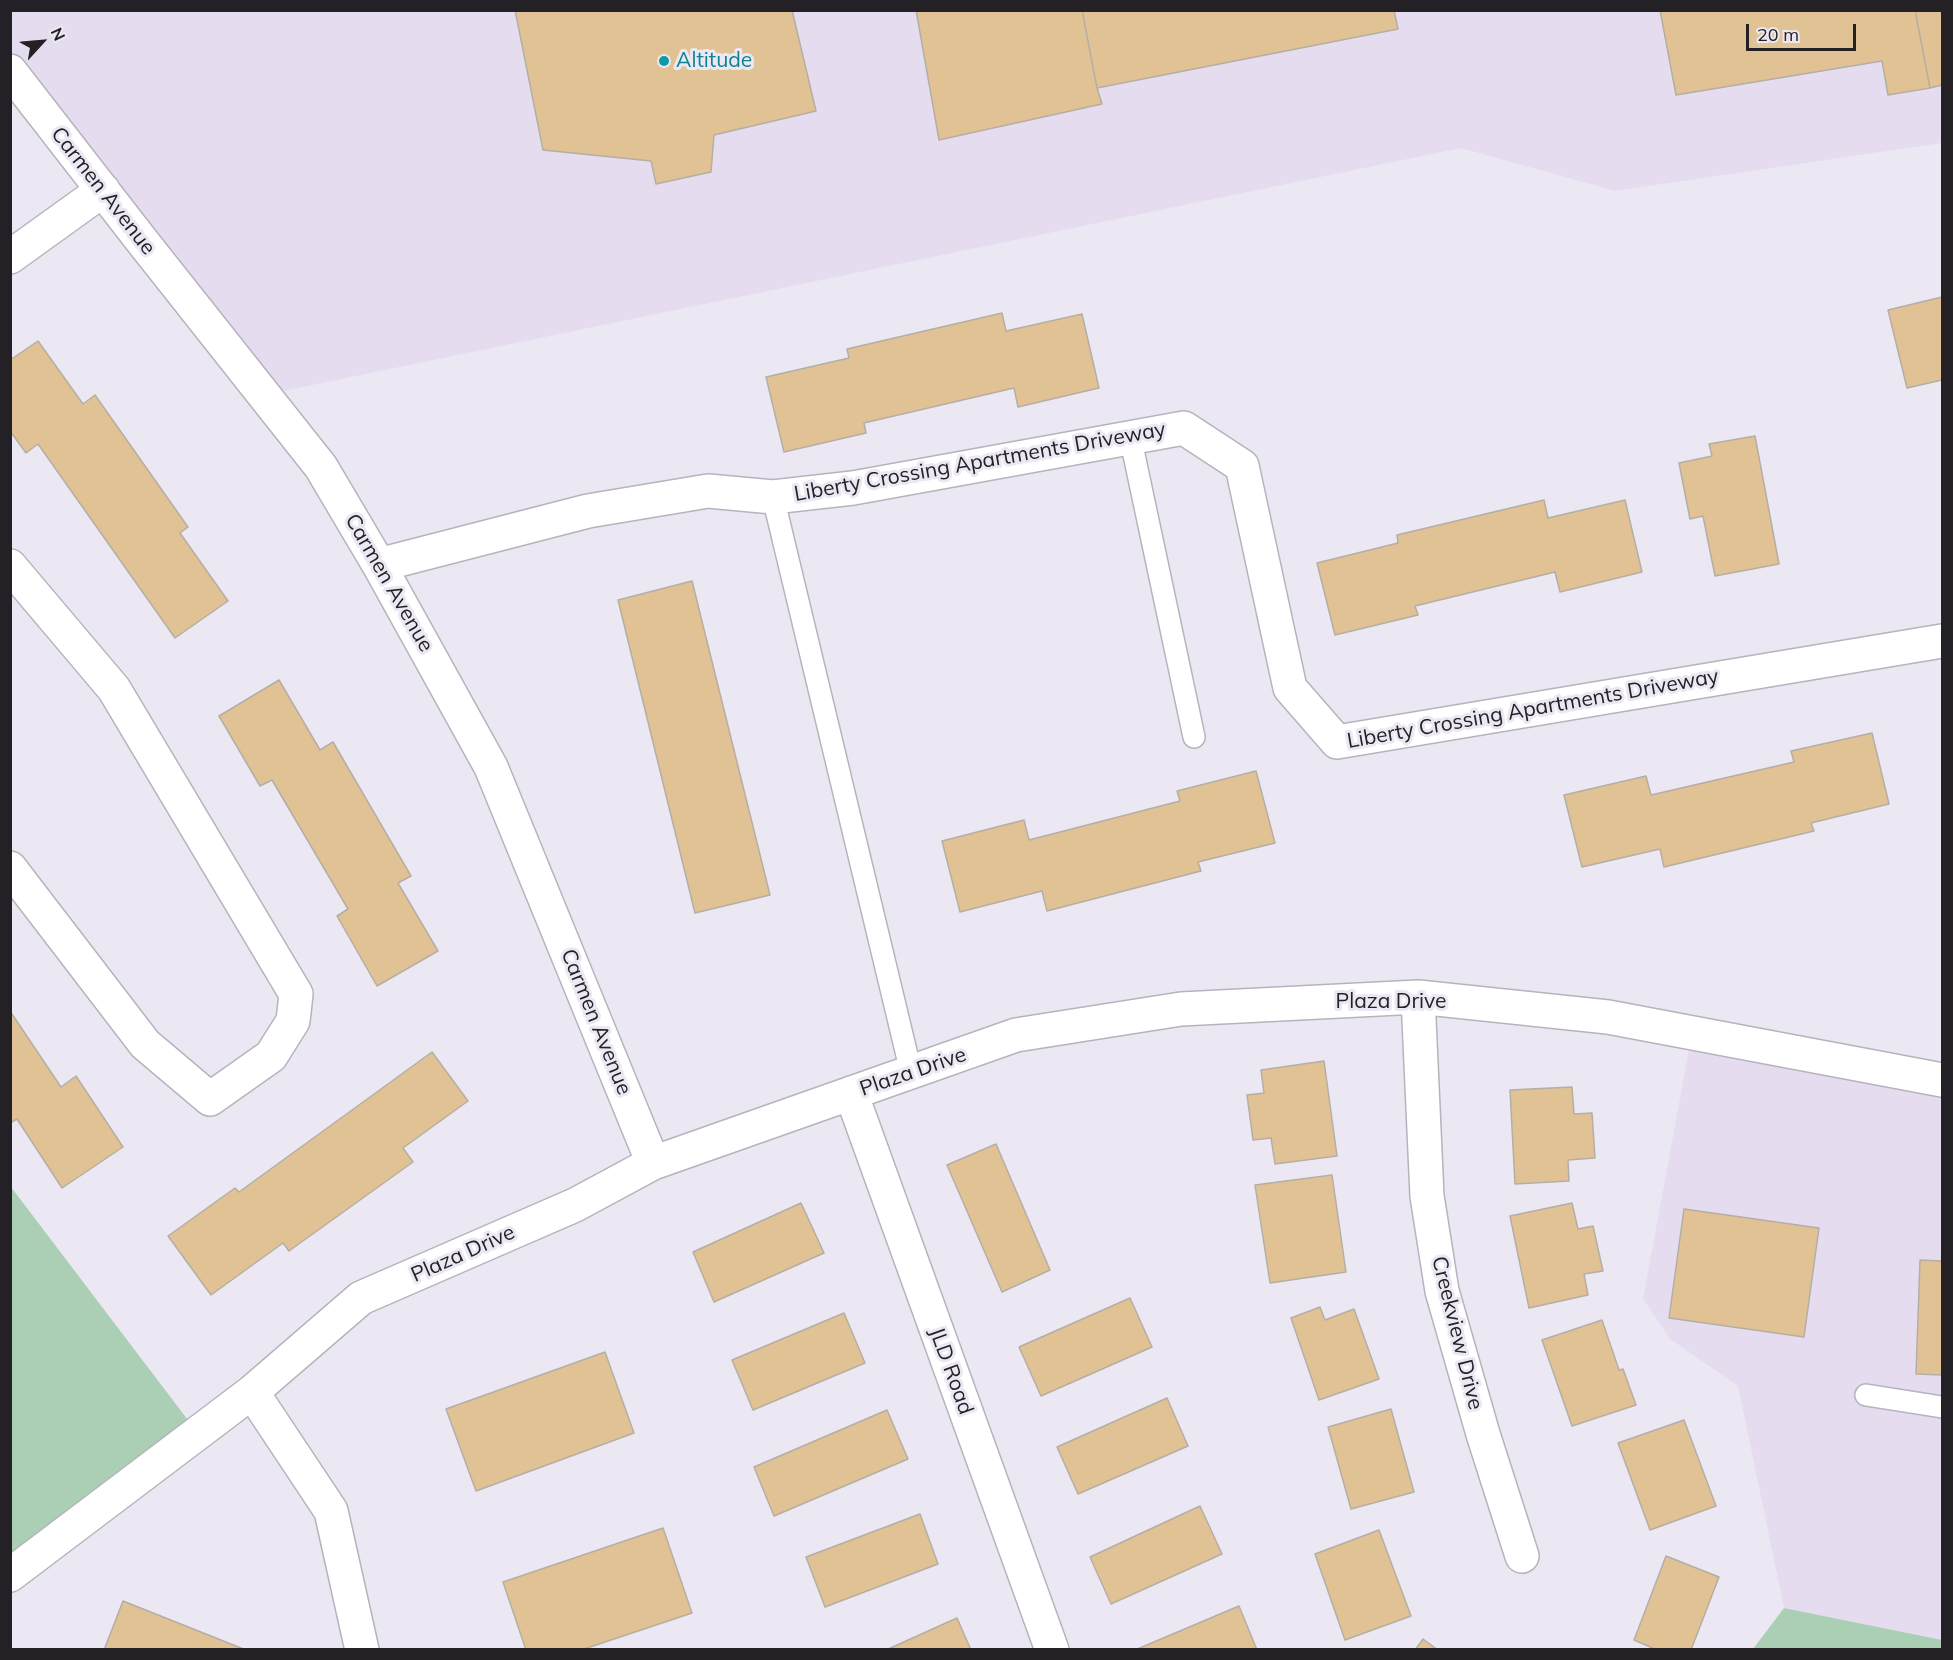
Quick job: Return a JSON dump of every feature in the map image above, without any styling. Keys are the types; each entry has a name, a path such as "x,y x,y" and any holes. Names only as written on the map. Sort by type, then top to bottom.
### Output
{"street":[{"name":"Carmen Avenue","path":"10,71 321,467 379,565 491,767 653,1163"},
{"path":"10,257 103,190"},
{"name":"Liberty Crossing Apartments Driveway","path":"379,565 588,511 708,491 773,497 854,488 1184,428 1242,466 1290,688 1337,742 1942,641"},
{"path":"10,566 114,689 296,994 293,1021 271,1056 210,1099 145,1044 10,868"},
{"name":"Plaza Drive","path":"10,1575 252,1392 361,1298 575,1205 653,1163 1016,1035 1180,1009 1418,997 1608,1017 1942,1080"},
{"name":"Creekview Drive","path":"1418,997 1427,1196 1442,1291 1483,1434 1522,1556"},
{"name":"JLD Road","path":"851,1093 1052,1650"},
{"path":"252,1392 330,1511 362,1650"}],"lane":[{"path":"1130,436 1194,737"},
{"path":"773,497 911,1072"},
{"path":"1866,1395 1942,1407"}],"shaded area":[{"path":"11,10 1942,10 1942,143 1615,191 1461,148 264,395 11,71"},
{"path":"1692,1033 1942,1080 1942,1640 1784,1608 1738,1386 1670,1339 1643,1299"}],"green space":[{"path":"11,1187 197,1432 11,1575"},
{"path":"1784,1608 1942,1640 1942,1649 1753,1649"}],"building":[{"name":"Altitude","path":"515,10 792,10 816,111 714,135 711,172 656,184 651,161 543,150"},
{"path":"916,10 1082,10 1102,104 939,140"},
{"path":"1082,10 1394,10 1398,29 1097,88"},
{"path":"1660,10 1915,10 1930,88 1888,95 1882,61 1676,95"},
{"path":"1915,10 1942,10 1942,85 1930,88"},
{"path":"1942,297 1942,380 1907,388 1888,310"},
{"path":"1002,313 1006,331 1082,314 1099,388 1018,407 1014,388 864,423 866,433 784,452 766,377 849,358 847,349"},
{"path":"38,341 83,404 95,395 188,527 180,533 228,601 175,638 38,444 26,453 10,431 10,360"},
{"path":"1755,436 1779,564 1715,576 1703,516 1690,519 1679,463 1712,456 1709,444"},
{"path":"1544,500 1548,518 1625,500 1642,572 1560,592 1555,572 1415,606 1418,615 1335,635 1317,563 1398,543 1397,535"},
{"path":"692,581 770,895 695,913 618,600"},
{"path":"279,680 320,750 333,742 411,876 398,883 438,951 377,986 337,916 348,909 272,780 260,786 219,716"},
{"path":"1872,733 1889,804 1811,823 1814,831 1664,867 1660,849 1582,867 1564,795 1646,776 1651,795 1794,762 1791,751"},
{"path":"1256,771 1275,843 1198,862 1201,871 1047,911 1042,891 960,912 942,841 1024,820 1029,840 1180,801 1177,791"},
{"path":"10,1011 61,1087 76,1076 123,1147 62,1188 17,1119 10,1123"},
{"path":"432,1052 468,1101 403,1148 413,1162 289,1251 283,1243 211,1295 168,1236 235,1188 239,1192"},
{"path":"1324,1061 1337,1156 1275,1164 1271,1138 1253,1140 1247,1095 1264,1093 1261,1070"},
{"path":"1572,1087 1574,1114 1592,1113 1595,1158 1568,1160 1569,1181 1515,1184 1510,1090"},
{"path":"996,1144 1050,1270 1002,1292 947,1165"},
{"path":"1332,1175 1346,1272 1270,1283 1255,1185"},
{"path":"801,1203 824,1253 714,1302 693,1252"},
{"path":"1572,1203 1578,1229 1593,1226 1603,1271 1584,1274 1588,1295 1529,1308 1510,1216"},
{"path":"1684,1209 1819,1228 1804,1337 1669,1318"},
{"path":"1920,1260 1942,1261 1942,1375 1916,1374"},
{"path":"1130,1298 1152,1347 1041,1396 1019,1347"},
{"path":"1320,1307 1325,1320 1354,1309 1379,1379 1319,1400 1291,1318"},
{"path":"844,1313 865,1363 753,1410 732,1360"},
{"path":"1602,1320 1619,1370 1623,1369 1636,1405 1572,1426 1542,1340"},
{"path":"605,1352 634,1433 476,1491 446,1409"},
{"path":"1167,1398 1188,1446 1078,1494 1057,1447"},
{"path":"1391,1409 1414,1492 1351,1509 1328,1427"},
{"path":"887,1410 908,1459 774,1516 754,1467"},
{"path":"1684,1420 1716,1506 1650,1530 1618,1443"},
{"path":"1200,1506 1222,1554 1111,1604 1090,1557"},
{"path":"920,1514 938,1564 825,1607 806,1557"},
{"path":"663,1528 692,1613 581,1650 526,1650 503,1582"},
{"path":"1379,1530 1411,1616 1345,1640 1315,1554"},
{"path":"1666,1556 1719,1577 1691,1650 1657,1650 1634,1640"},
{"path":"123,1601 246,1650 104,1650"},
{"path":"1239,1606 1257,1650 1135,1650"},
{"path":"957,1618 971,1650 886,1650"},
{"path":"1423,1639 1438,1650 1415,1650"}],"place":[{"name":"Altitude","path":"664,61"}]}
